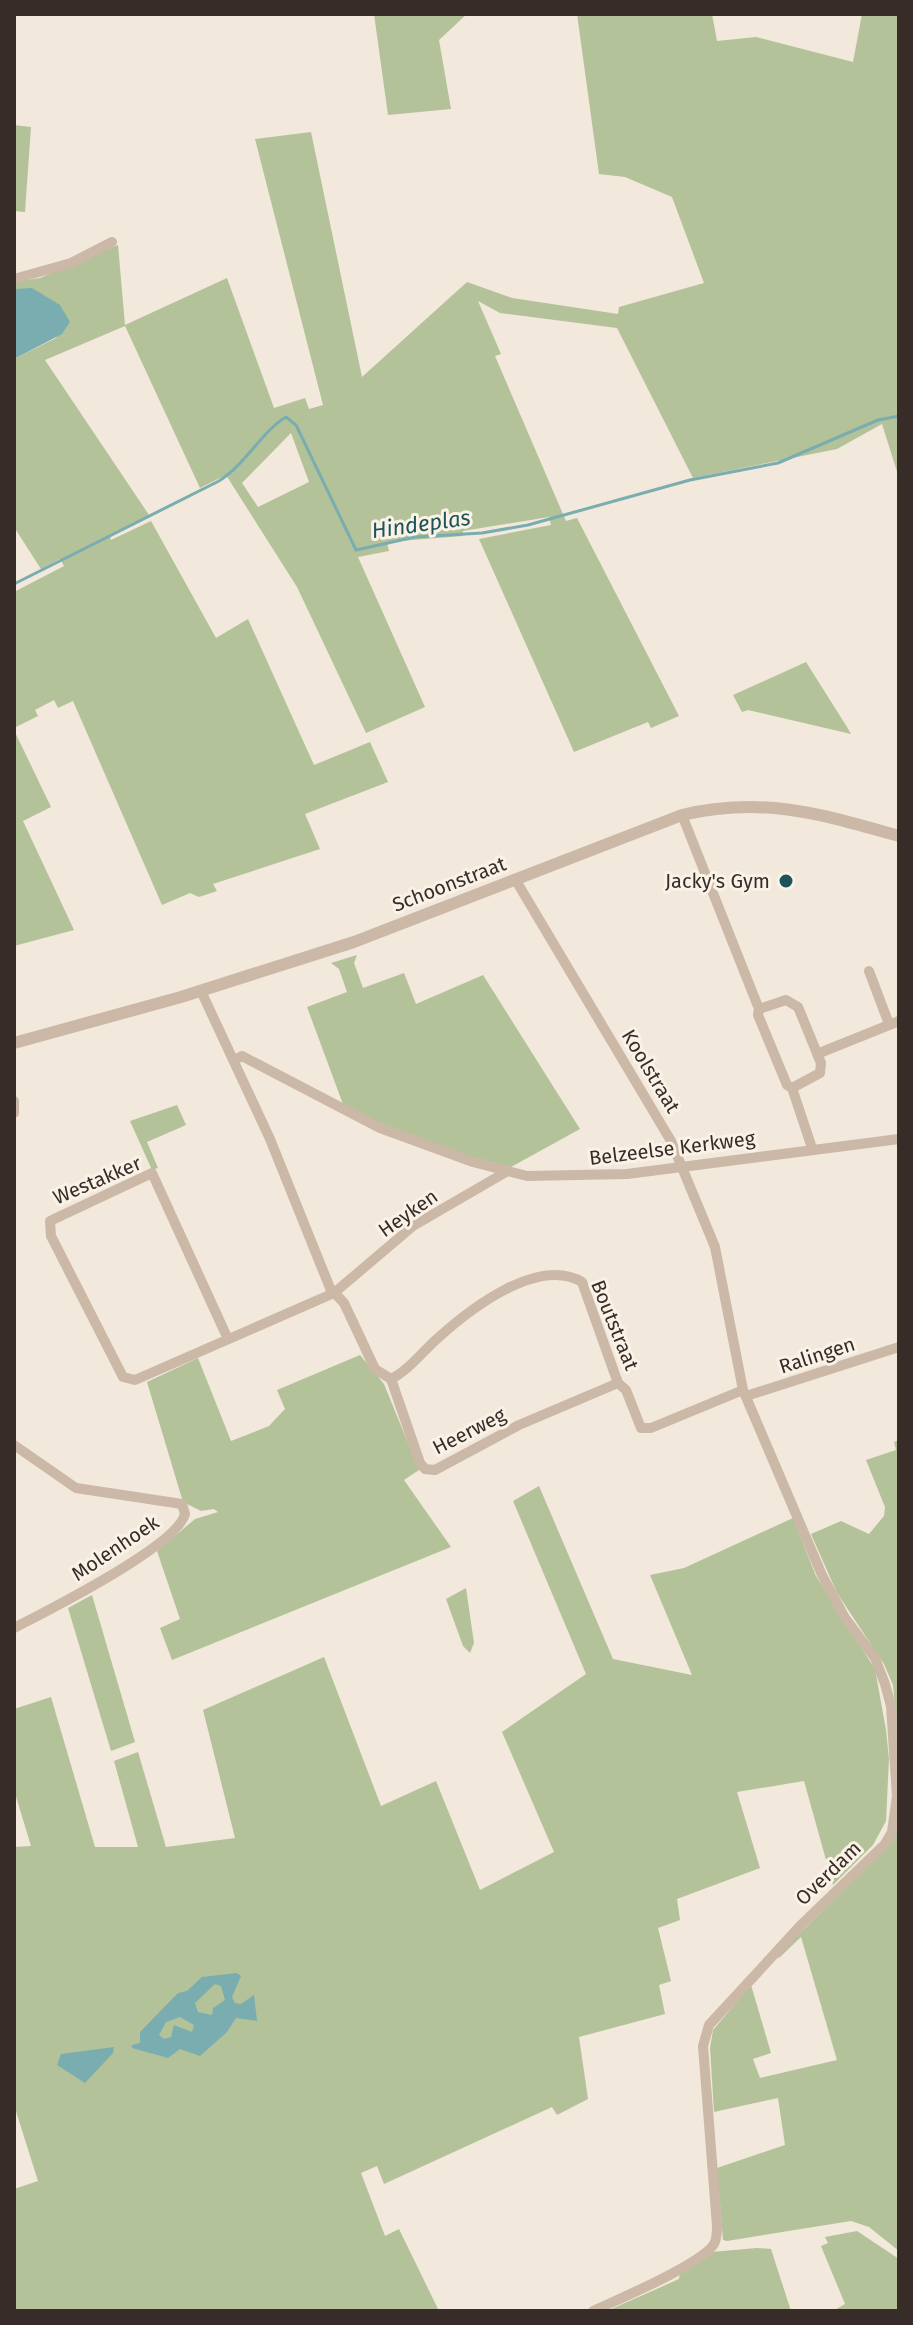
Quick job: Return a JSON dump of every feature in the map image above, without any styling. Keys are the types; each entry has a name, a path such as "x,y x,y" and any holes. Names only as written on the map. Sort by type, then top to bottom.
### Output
{"street":[{"path":"14,279 71,263 112,242"},
{"name":"Schoonstraat","path":"14,1043 201,991 354,942 682,815 736,806 791,807 899,836"},
{"path":"682,815 759,1009 758,1015 787,1085 792,1088 812,1148"},
{"name":"Koolstraat","path":"515,879 653,1107 683,1168 715,1247 744,1393"},
{"path":"817,1054 894,1023 869,971"},
{"path":"201,991 334,1293 344,1303 375,1369 391,1379"},
{"path":"759,1009 786,1000 795,1003 817,1054 820,1073 792,1088"},
{"name":"Belzeelse Kerkweg","path":"234,1060 242,1056 380,1128 506,1172 591,1177 899,1139"},
{"path":"14,1101 14,1113"},
{"name":"Heyken","path":"334,1293 413,1226 506,1172"},
{"name":"Westakker","path":"154,1174 227,1337 135,1380 123,1377 48,1225 59,1215 154,1174"},
{"name":"Boutstraat","path":"391,1379 472,1310 531,1277 572,1277 585,1287 618,1383 626,1390 636,1421 644,1429 744,1393"},
{"path":"227,1337 334,1293"},
{"name":"Ralingen","path":"744,1393 899,1347"},
{"name":"Heerweg","path":"391,1379 420,1463 431,1470 562,1405 618,1383"},
{"name":"Overdam","path":"593,2311 639,2290 704,2254 714,2245 717,2226 703,2046 709,2025 802,1924 885,1844 895,1817 893,1732 885,1684 875,1658 845,1618 822,1575 744,1393"},
{"name":"Molenhoek","path":"14,1445 76,1488 182,1504 185,1514 175,1529 111,1576 14,1628"}],"green space":[{"path":"374,14 467,14 439,40 451,109 388,115"},
{"path":"577,14 712,14 717,41 756,37 853,62 862,14 899,14 899,478 882,424 837,449 693,478 617,328 500,313 478,301 501,354 495,356 566,521 577,518 679,716 651,728 648,722 574,752 479,539 551,525 549,517 463,531 463,536 387,542 389,551 358,557 425,707 366,733 297,587 226,475 200,488 125,326 45,360 149,515 110,535 111,540 151,521 216,638 248,619 314,765 370,742 388,782 305,814 320,849 213,884 217,891 199,897 190,893 162,905 73,701 58,708 54,700 35,710 38,716 14,728 14,592 64,566 60,559 41,569 14,527 14,359 56,338 67,318 45,296 30,290 14,289 14,282 40,278 118,245 125,325 227,278 274,408 305,398 309,409 323,405 255,139 311,132 362,377 467,282 512,298 618,314 619,307 704,283 672,197 625,177 599,174","holes":["291,433 309,482 258,507 242,483"]},
{"path":"14,125 31,127 25,212 14,211"},
{"path":"806,662 851,734 748,710 742,712 733,695"},
{"path":"14,730 51,807 23,821 74,930 14,946"},
{"path":"357,955 354,963 363,988 404,973 416,1004 483,975 580,1129 511,1167 437,1148 344,1107 307,1007 347,992 339,969 331,963"},
{"path":"177,1105 186,1125 147,1142 158,1168 152,1170 130,1121"},
{"path":"360,1355 384,1384 419,1470 404,1480 451,1547 172,1660 160,1628 180,1619 157,1551 195,1519 218,1512 214,1509 201,1511 183,1502 147,1382 198,1358 231,1441 269,1426 285,1409 277,1390"},
{"path":"899,1440 899,1754 893,1685 884,1664 837,1593 811,1534 841,1521 869,1534 884,1516 885,1507 866,1460 896,1450 894,1442"},
{"path":"539,1486 613,1659 692,1675 650,1575 684,1568 793,1518 816,1576 875,1669 889,1759 886,1821 873,1845 833,1885 804,1781 737,1792 760,1868 677,1899 680,1920 658,1928 671,1981 659,1985 665,2014 579,2037 588,2099 557,2115 552,2107 384,2184 377,2166 361,2173 385,2236 399,2229 439,2311 14,2311 14,2189 38,2181 14,2105 14,1847 31,1846 14,1790 14,1709 51,1697 95,1847 138,1847 114,1761 138,1752 166,1847 235,1838 203,1710 324,1657 381,1806 436,1781 480,1890 554,1852 502,1732 586,1674 513,1501"},
{"path":"466,1588 474,1643 470,1653 463,1646 446,1599"},
{"path":"92,1595 135,1742 111,1751 68,1608"},
{"path":"899,1812 899,2251 869,2227 851,2221 723,2240 717,2168 785,2145 778,2098 714,2112 710,2048 713,2030 751,1985 771,2053 753,2059 760,2078 837,2060 801,1937 779,1958 777,1956 885,1849"},
{"path":"857,2231 899,2259 899,2311 833,2311 845,2304 821,2246 828,2243 825,2237"},
{"path":"771,2249 791,2311 607,2311 679,2279 680,2271 711,2252"}],"water":[{"path":"32,288 60,305 70,322 62,334 14,359 14,289"},
{"path":"237,1973 241,1976 232,1997 235,2003 241,2004 254,1995 257,2021 236,2018 227,2032 200,2056 180,2049 168,2058 132,2048 132,2045 140,2043 140,2032 178,1993 187,1991 202,1977","holes":["215,1984 221,1986 225,2000 213,2008 212,2015 198,2012 195,2003","180,2017 194,2025 192,2032 174,2025 171,2037 164,2039 159,2035 166,2022"]},
{"path":"114,2047 113,2053 85,2083 57,2065 61,2054"}],"waterway":[{"name":"Hindeplas","path":"14,584 219,481 286,417 296,425 356,550 415,537 482,533 528,525 690,480 778,463 878,420 899,416"}],"place":[{"name":"Jacky's Gym","path":"786,881"}]}
